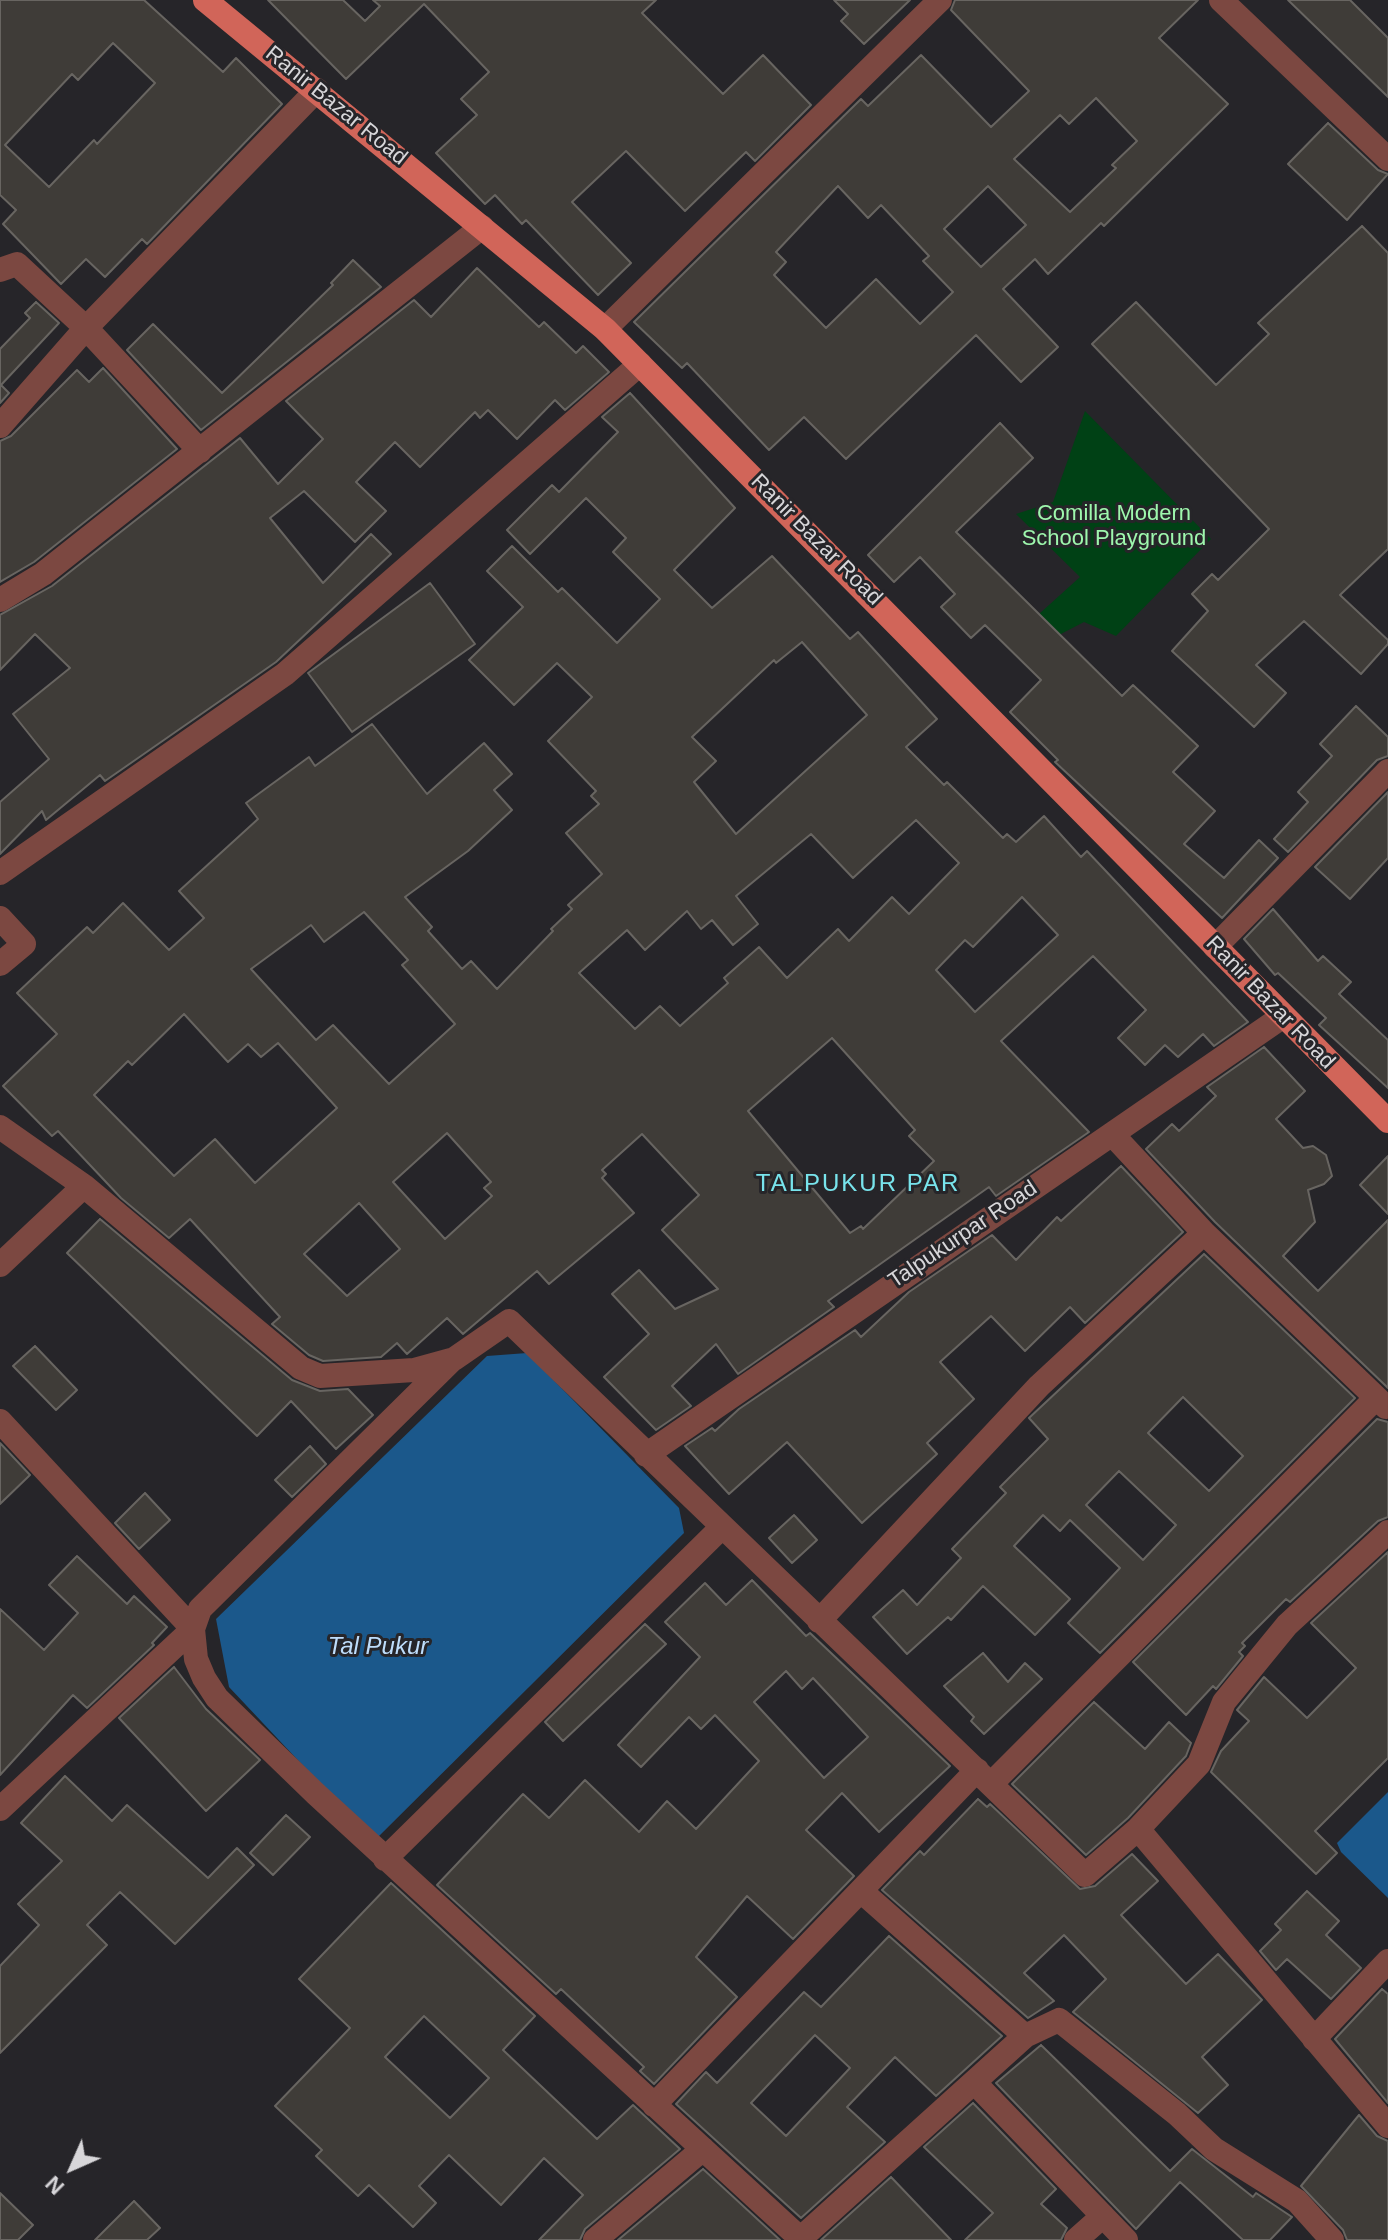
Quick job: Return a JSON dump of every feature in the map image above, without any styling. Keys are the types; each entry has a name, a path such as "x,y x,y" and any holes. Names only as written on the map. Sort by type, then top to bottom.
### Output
{"main road":[{"name":"Ranir Bazar Road","path":"205,0 605,329 1388,1121"}],"street":[{"path":"605,329 940,0"},
{"path":"1221,0 1388,159"},
{"path":"0,426 86,328 317,90"},
{"path":"0,600 43,574 482,227"},
{"path":"0,270 17,264 86,328 200,451"},
{"path":"0,873 285,674 640,364"},
{"path":"1215,947 1388,771"},
{"path":"0,918 24,944 0,964"},
{"name":"Talpukurpar Road","path":"646,1455 1282,1017"},
{"path":"0,1127 84,1186 301,1368 320,1376 414,1370 454,1359"},
{"path":"654,2105 861,1891 1382,1403 1204,1233 1112,1134"},
{"path":"0,1265 84,1186"},
{"path":"819,1621 1039,1386 1204,1233"},
{"path":"1332,2240 1297,2201 1214,2149 1177,2114 1059,2020 1025,2036 800,2239 385,1859 217,1698 196,1659 193,1629 200,1609 454,1359 509,1321 1085,1875 1138,1829 1199,1764 1224,1702 1287,1625 1388,1532"},
{"path":"0,1421 193,1629"},
{"path":"385,1859 721,1528"},
{"path":"0,1809 193,1629"},
{"path":"1138,1829 1388,2126"},
{"path":"861,1891 1025,2036"},
{"path":"1314,2039 1384,1973"},
{"path":"974,2082 1126,2240"},
{"path":"595,2240 703,2149"},
{"path":"1076,2240 1103,2216"}],"green space":[{"name":"Comilla Modern School Playground","path":"1085,411 1211,539 1116,636 1084,622 1057,636 1039,614 1080,577 1016,514 1053,502"}],"water":[{"name":"Tal Pukur","path":"527,1353 679,1508 684,1533 374,1841 229,1687 216,1619 487,1356"},
{"path":"1388,1792 1388,1898 1341,1852 1337,1843"}],"building":[{"path":"0,0 144,0 223,72 236,58 282,104 147,244 142,239 105,277 86,259 61,284 3,224 16,210 0,195","holes":["113,43 155,83 97,144 94,140 49,187 5,145 72,74 78,80"]},
{"path":"268,0 343,0 365,21 380,6 373,0 656,0 642,13 723,94 763,55 811,105 755,161 746,152 685,211 626,151 572,202 631,263 598,295 526,220 522,224 495,195 485,204 436,153 477,115 461,99 489,72 424,4 346,79"},
{"path":"834,0 910,0 864,44 841,21 848,14"},
{"path":"955,0 1198,0 1159,38 1228,104 1104,226 1101,223 1048,274 1035,259 1003,289 1058,347 1021,382 976,335 846,459 804,417 769,450 687,363 682,368 634,322 861,99 868,106 921,55 991,127 1029,91 951,10","holes":["1096,98 1137,141 1112,165 1116,168 1070,212 1014,159 1060,115 1069,124","838,186 868,218 881,205 929,256 923,261 953,292 920,324 876,279 826,328 774,275 786,262 776,252","988,186 1026,225 981,267 944,229"]},
{"path":"1288,0 1350,0 1388,38 1388,97"},
{"path":"1328,123 1378,170 1388,174 1347,220 1288,164"},
{"path":"1362,226 1388,253 1388,549 1340,595 1388,640 1388,644 1361,674 1304,621 1256,665 1286,693 1254,727 1172,651 1208,611 1192,594 1212,574 1218,580 1269,529 1092,344 1136,302 1216,385 1269,334 1258,323"},
{"path":"353,260 381,287 201,430 127,350 153,324 222,393 333,285 331,283"},
{"path":"477,268 539,327 544,322 576,353 583,346 609,372 565,410 555,400 517,439 488,410 480,418 475,412 420,467 395,442 356,482 386,511 355,542 304,491 270,518 323,583 371,534 391,554 276,662 105,781 100,775 46,820 42,811 0,854 0,802 49,759 13,714 70,668 35,634 0,670 0,615 52,586 240,438 278,484 323,439 286,401 414,300 431,317"},
{"path":"36,302 59,323 1,385 9,393 0,403 0,349 30,318 25,313"},
{"path":"103,368 177,449 34,562 0,582 0,441 11,436 77,370 89,382"},
{"path":"630,393 735,508 674,570 712,608 772,556 850,639 858,632 937,719 906,747 944,785 947,782 1003,838 1007,834 1016,842 1044,816 1081,857 1087,851 1248,1022 1214,1046 1203,1034 1178,1057 1165,1045 1145,1065 1118,1038 1146,1010 1093,956 1001,1041 1089,1132 996,1196 989,1187 828,1301 834,1307 738,1374 716,1344 672,1386 691,1406 656,1430 604,1377 649,1334 612,1294 639,1270 675,1309 718,1289 662,1230 699,1195 642,1134 602,1170 606,1174 602,1178 634,1213 549,1284 537,1271 463,1334 447,1318 407,1354 397,1343 381,1357 323,1361 309,1355 272,1324 280,1317 190,1219 169,1238 121,1198 58,1131 52,1136 3,1086 57,1034 17,993 87,927 93,933 123,903 169,950 204,918 179,891 258,819 246,803 309,757 315,766 372,724 427,794 484,743 512,774 494,790 512,810 468,851 405,897 432,927 428,931 462,969 471,961 497,989 553,931 551,929 572,909 568,905 602,874 566,833 599,804 591,796 596,791 548,741 592,697 557,663 514,705 469,660 523,607 487,571 512,546 558,592 562,588 617,643 660,599 613,552 626,538 586,498 530,554 507,530 552,485 559,492 618,432 602,417","holes":["802,642 867,715 736,834 694,782 716,761 692,737 774,660 776,663","916,820 959,863 909,914 892,897 849,941 838,929 787,978 759,947 724,978 728,983 680,1026 660,1006 635,1029 579,973 627,930 645,950 687,911 701,929 712,920 733,945 758,924 736,896 811,834 853,878","1022,897 1058,935 975,1012 936,970 965,940 973,947","364,912 408,960 402,965 455,1024 389,1084 333,1025 316,1040 251,969 311,925 324,942","184,1014 228,1062 248,1044 261,1057 278,1043 337,1108 255,1183 215,1139 174,1176 94,1095 128,1061 132,1065","832,1038 915,1130 909,1136 934,1161 863,1229 861,1226 850,1233 748,1111","447,1133 491,1182 484,1188 492,1196 445,1239 393,1182","359,1203 400,1249 347,1296 304,1254"]},
{"path":"1000,423 1033,458 956,532 1122,696 1133,685 1198,746 1173,772 1215,811 1184,844 1224,878 1259,840 1278,858 1222,918 1055,762 1058,760 1010,712 1041,680 985,625 971,638 941,607 955,594 920,557 894,582 868,555"},
{"path":"430,583 475,644 352,732 308,673"},
{"path":"1356,706 1388,737 1388,756 1377,760 1288,852 1274,839 1308,802 1298,792 1332,756 1320,744"},
{"path":"1388,792 1388,858 1350,899 1315,867"},
{"path":"1273,909 1318,961 1323,956 1351,982 1339,994 1388,1040 1388,1088 1319,1025 1326,1018 1278,973 1275,975 1244,939"},
{"path":"1264,1047 1305,1091 1276,1119 1303,1148 1313,1146 1326,1155 1332,1176 1324,1184 1308,1190 1315,1222 1283,1256 1318,1291 1388,1220 1388,1388 1215,1222 1146,1149 1172,1124 1179,1131 1216,1096 1207,1087"},
{"path":"1388,1156 1388,1214 1360,1185"},
{"path":"1121,1166 1183,1232 1085,1323 1070,1307 1025,1351 991,1316 940,1362 974,1399 927,1443 937,1454 862,1523 787,1442 729,1494 685,1446 712,1428 715,1431 739,1409 855,1330 861,1337 909,1292 992,1235 1016,1260 1057,1217 1061,1221"},
{"path":"100,1219 292,1380 320,1391 348,1389 373,1415 336,1449 291,1401 257,1436 67,1253"},
{"path":"1204,1254 1355,1398 1100,1653 1068,1623 1120,1568 1070,1520 1060,1531 1043,1515 1014,1546 1070,1599 1035,1635 983,1586 951,1620 948,1617 907,1654 873,1617 903,1590 917,1605 961,1558 952,1549 1006,1493 1000,1487 1048,1439 1029,1418","holes":["1183,1397 1243,1456 1209,1491 1148,1433","1119,1471 1176,1525 1143,1560 1086,1505"]},
{"path":"35,1346 77,1390 56,1410 13,1366"},
{"path":"1377,1419 1388,1422 1388,1517 1378,1521 1290,1602 1286,1599 1242,1643 1245,1646 1239,1652 1243,1656 1216,1689 1213,1686 1186,1715 1133,1662"},
{"path":"0,1443 30,1475 0,1504"},
{"path":"310,1446 326,1464 292,1497 275,1480"},
{"path":"145,1493 170,1520 139,1549 115,1523"},
{"path":"794,1515 817,1540 792,1563 769,1538"},
{"path":"1388,1552 1388,1758 1315,1831 1337,1853 1316,1874 1211,1772 1221,1751 1249,1721 1237,1710 1264,1677 1307,1718 1356,1668 1311,1623"},
{"path":"77,1556 127,1604 134,1596 167,1627 152,1643 154,1645 87,1708 73,1695 0,1775 0,1609 44,1650 78,1613 49,1585"},
{"path":"752,1580 806,1636 810,1633 950,1766 879,1832 842,1793 806,1830 854,1876 793,1939 747,1896 696,1957 737,1997 654,2084 640,2071 644,2067 561,1989 556,1994 437,1885 523,1794 549,1818 585,1780 639,1832 667,1801 696,1829 759,1761 715,1715 701,1729 689,1717 641,1767 618,1745 700,1657 665,1622 705,1583 726,1605","holes":["786,1671 802,1689 813,1678 868,1737 824,1778 754,1702"]},
{"path":"645,1624 666,1644 563,1741 545,1722"},
{"path":"983,1653 1008,1682 1025,1663 1042,1679 984,1734 971,1721 974,1717 944,1686"},
{"path":"174,1667 206,1709 260,1760 206,1811 119,1718"},
{"path":"1094,1702 1145,1749 1169,1722 1191,1743 1186,1756 1128,1818 1086,1855 1012,1784"},
{"path":"65,1776 112,1821 127,1805 208,1878 237,1848 254,1865 175,1944 120,1892 87,1925 107,1945 0,2053 0,1966 39,1925 18,1904 62,1861 21,1823"},
{"path":"978,1799 987,1807 990,1804 1080,1889 1095,1886 1132,1854 1158,1881 1121,1915 1186,1984 1218,1954 1262,2000 1202,2057 1228,2085 1198,2113 1073,2012 1106,1979 1064,1935 1024,1973 1054,2001 1028,2018 882,1890 920,1851 924,1855"},
{"path":"286,1815 310,1837 273,1875 250,1853"},
{"path":"391,1883 535,2016 503,2050 597,2139 633,2105 680,2149 585,2229 580,2240 539,2240 583,2195 544,2158 501,2205 449,2155 419,2186 436,2203 413,2227 369,2185 358,2196 316,2156 322,2150 275,2106 350,2028 299,1979","holes":["424,2016 489,2078 450,2118 385,2057"]},
{"path":"1307,1891 1339,1921 1326,1935 1361,1968 1331,1999 1287,1959 1276,1970 1260,1951 1281,1930 1275,1924"},
{"path":"889,1936 1002,2036 936,2096 895,2057 847,2107 885,2142 801,2218 676,2104 706,2072 717,2083 804,1992 821,2007","holes":["815,2035 850,2068 786,2136 751,2103"]},
{"path":"1382,1989 1388,1994 1388,2103 1335,2039"},
{"path":"1041,2045 1170,2171 1192,2149 1253,2197 1256,2193 1292,2217 1270,2240 1243,2240 1180,2182 1136,2229 996,2083"},
{"path":"973,2103 1056,2189 1041,2204 1067,2228 1061,2240 965,2240 993,2213 924,2147"},
{"path":"1359,2115 1377,2136 1388,2141 1388,2240 1347,2240 1343,2230 1301,2186"},
{"path":"703,2169 780,2240 618,2240"},
{"path":"891,2177 951,2240 821,2240"},
{"path":"0,2193 33,2225 18,2240 0,2240"},
{"path":"134,2201 160,2228 147,2240 95,2240"}],"district":[{"name":"TALPUKUR PAR","path":"858,1184"}]}
